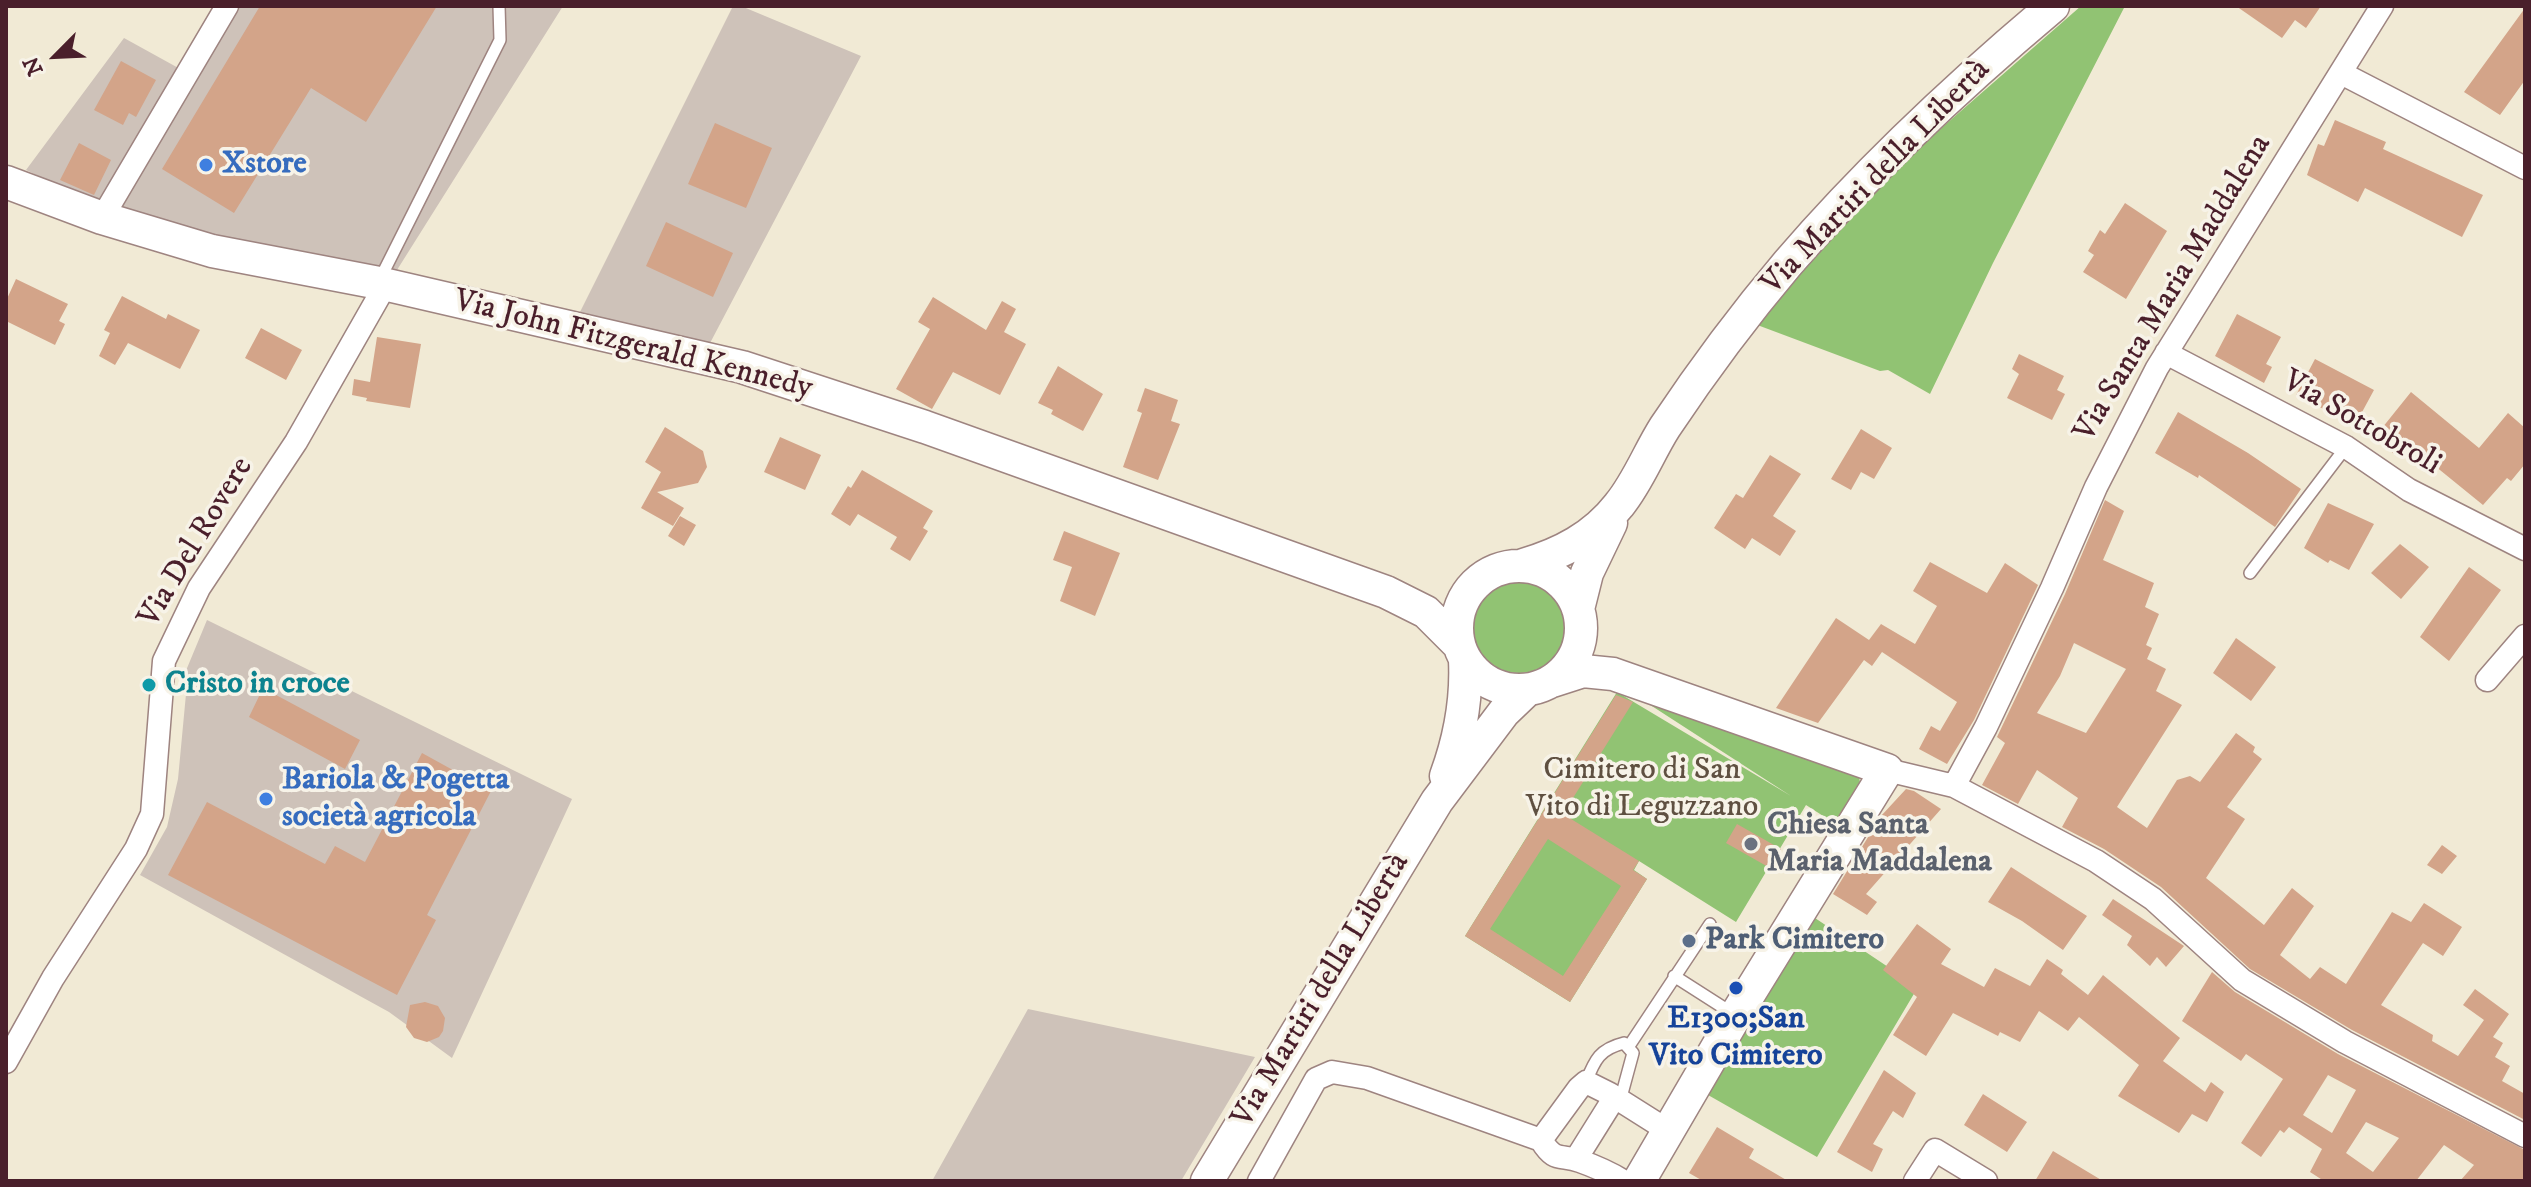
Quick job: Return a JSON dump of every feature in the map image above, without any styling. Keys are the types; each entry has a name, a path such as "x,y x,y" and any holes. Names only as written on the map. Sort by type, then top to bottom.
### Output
{"main road":[{"name":"Via Martiri della Libertà","path":"1523,565 1556,555 1580,542 1619,506 1665,428 1742,319 1790,260 1938,108 2053,6"},
{"name":"Via John Fitzgerald Kennedy","path":"6,182 102,218 212,251 382,284 742,367 925,427 1386,592 1426,612 1462,653"},
{"path":"1540,685 1569,665 1579,645 1587,573 1619,506"},
{"path":"1639,1181 1736,1015 1887,770 1655,688 1598,672 1573,672 1540,685 1509,690 1492,684 1477,674 1462,653 1457,615 1471,588 1486,575 1504,567 1523,565 1546,572 1560,581 1571,594 1580,616 1608,653 1655,688"},
{"name":"Via John Fitzgerald Kennedy","path":"1386,592 1471,588"},
{"name":"Via Martiri della Libertà","path":"1437,801 1458,742 1466,690 1462,653"},
{"name":"Via Martiri della Libertà","path":"1207,1181 1437,801 1504,712 1540,685"}],"street":[{"path":"102,218 227,6"},
{"name":"Via Santa Maria Maddalena","path":"1954,786 1986,727 2108,462 2166,353 2382,6"},
{"path":"2341,73 2525,168"},
{"name":"Via Del Rovere","path":"6,1062 53,978 136,849 152,814 164,661 199,588 296,442 382,284"},
{"name":"Via Sottobroli","path":"2166,353 2346,447 2409,490 2522,541"},
{"path":"2487,680 2525,636"},
{"path":"1887,770 1954,786 2096,861 2153,899 2242,980 2345,1042 2525,1136"},
{"path":"1259,1181 1316,1079 1332,1072 1367,1078 1541,1140 1556,1157 1576,1159 1623,1181"},
{"path":"1541,1140 1586,1082 1667,1130"},
{"path":"1576,1159 1615,1097"},
{"path":"1915,1181 1935,1150 1986,1181"}],"lane":[{"path":"382,284 500,40 499,6"},
{"path":"2250,573 2346,447"},
{"path":"1629,1046 1710,924"},
{"path":"1674,976 1736,1015"},
{"path":"1586,1082 1595,1057 1607,1048 1624,1043 1633,1053 1631,1065 1615,1097"}],"shaded area":[{"path":"225,6 563,6 397,270 205,239 70,191 26,170 124,38 182,70"},
{"path":"733,6 741,6 861,56 709,345 580,312"},
{"path":"207,620 572,799 452,1058 389,1012 140,875 167,827 178,779 185,673"},
{"path":"1028,1009 1255,1057 1181,1181 932,1181"}],"green space":[{"path":"2081,6 2125,6 1993,263 1930,394 1888,370 1880,371 1752,323 1850,208"},
{"path":"1510,581 1528,581 1545,588 1558,601 1565,627 1558,653 1545,666 1528,673 1510,673 1493,666 1480,653 1473,636 1473,618 1480,601 1493,588"},
{"name":"Cimitero di San Vito di Leguzzano","path":"1624,688 1858,770 1862,795 1842,828 1806,805 1736,922 1639,861 1634,870 1647,879 1570,1002 1465,936 1617,692 1791,796"},
{"path":"1809,914 1918,987 1817,1157 1701,1091"}],"building":[{"path":"260,6 437,6 366,122 311,88 234,213 162,169"},
{"path":"2236,6 2321,6 2306,28 2295,20 2282,38"},
{"path":"2525,8 2525,80 2500,115 2464,92"},
{"path":"121,61 156,80 136,117 129,113 123,125 94,110"},
{"path":"2335,120 2386,142 2383,149 2483,195 2462,237 2365,188 2358,202 2307,175 2318,144 2324,146"},
{"path":"715,123 772,148 746,208 688,184"},
{"path":"79,143 111,160 94,195 60,180"},
{"path":"2125,203 2167,231 2126,299 2083,272 2094,255 2088,251 2100,230 2105,234"},
{"path":"666,222 733,253 713,297 646,266"},
{"path":"16,279 68,304 59,321 65,324 55,345 6,321 6,301"},
{"path":"122,296 166,319 168,314 200,330 180,369 128,343 115,365 99,356 110,333 104,330"},
{"path":"933,297 986,330 1002,301 1016,309 1004,332 1026,344 1000,395 953,372 932,409 896,389 930,329 918,322"},
{"path":"2237,314 2281,337 2266,364 2272,367 2264,383 2215,356"},
{"path":"261,328 302,350 286,380 245,358"},
{"path":"377,337 421,344 410,408 366,401 367,398 352,395 354,379 370,382"},
{"path":"2019,354 2064,376 2057,390 2065,394 2052,420 2007,398 2019,374 2012,369"},
{"path":"2315,359 2374,390 2361,414 2355,410 2343,419 2296,395"},
{"path":"1058,366 1103,394 1083,431 1051,414 1053,410 1038,403"},
{"path":"1145,388 1178,400 1171,421 1180,424 1158,480 1123,467 1142,413 1137,411"},
{"path":"2411,392 2479,448 2508,413 2525,428 2525,464 2511,481 2507,478 2483,505 2419,453 2415,458 2401,446 2394,454 2374,438"},
{"path":"2178,412 2301,489 2275,527 2199,475 2198,478 2155,453"},
{"path":"665,427 703,451 707,467 698,483 657,492 684,508 673,526 641,508 661,472 645,462"},
{"path":"1861,429 1892,448 1874,479 1861,472 1851,490 1831,479"},
{"path":"780,437 821,455 805,490 764,472"},
{"path":"1770,455 1801,474 1773,516 1796,531 1780,556 1752,538 1745,549 1714,528 1736,494 1743,498"},
{"path":"862,470 933,511 923,528 928,531 910,561 890,549 897,537 858,514 850,526 831,514"},
{"path":"2105,500 2124,511 2103,560 2154,583 2145,607 2159,614 2146,645 2152,648 2147,659 2166,669 2156,691 2182,705 2117,807 2147,828 2177,780 2190,776 2200,782 2236,733 2255,747 2253,752 2262,759 2227,807 2245,819 2206,878 2264,925 2292,888 2314,906 2280,955 2310,979 2320,967 2346,984 2392,912 2411,922 2424,903 2462,927 2443,956 2423,943 2381,1005 2433,1035 2432,1041 2458,1056 2484,1020 2463,1005 2475,989 2509,1014 2493,1037 2503,1043 2495,1057 2510,1066 2502,1081 2525,1094 2525,1120 2352,1030 2250,969 2161,887 2104,849 2062,827 2078,798 2037,770 2018,804 1982,785 2005,743 1997,737 2065,594","holes":["2074,643 2126,669 2086,733 2037,713 2060,676"]},
{"path":"2328,503 2374,524 2349,570 2330,560 2328,563 2304,548"},
{"path":"680,516 696,525 684,546 668,536"},
{"path":"1064,531 1120,553 1095,616 1060,601 1072,567 1053,560"},
{"path":"2400,544 2429,567 2401,599 2371,573"},
{"path":"1930,562 1987,593 2005,563 2038,585 1974,720 1947,764 1919,749 1931,726 1940,731 1957,702 1882,652 1872,666 1864,660 1818,723 1776,708 1836,618 1869,640 1881,624 1915,644 1937,606 1913,591"},
{"path":"2469,567 2501,590 2449,661 2420,637"},
{"path":"2236,638 2276,667 2251,701 2213,673"},
{"path":"263,688 360,740 345,769 249,717"},
{"path":"1616,695 1633,702 1563,814 1639,861 1633,870 1647,879 1570,1002 1465,936","holes":["1548,839 1621,886 1563,976 1490,929"]},
{"path":"422,753 491,791 427,915 436,920 397,995 168,875 207,802 325,864 335,846 365,862"},
{"path":"1906,789 1941,809 1866,894 1877,902 1867,915 1833,894 1881,816"},
{"name":"Chiesa Santa Maria Maddalena","path":"1737,824 1781,849 1770,868 1726,843"},
{"path":"2442,845 2457,856 2442,874 2427,865"},
{"path":"2011,867 2087,916 2063,950 1988,902"},
{"path":"2113,899 2184,946 2166,967 2157,957 2150,966 2127,945 2132,936 2102,915"},
{"path":"1917,924 1951,949 1941,964 1984,987 1995,968 2030,986 2047,959 2088,995 2103,975 2180,1038 2163,1061 2205,1092 2211,1082 2224,1092 2207,1122 2192,1114 2179,1133 2118,1096 2139,1065 2079,1017 2068,1031 2039,1011 2020,1042 2000,1032 1998,1036 1953,1013 1926,1056 1893,1035 1917,997 1883,970"},
{"path":"2212,972 2235,992 2338,1054 2525,1150 2525,1181 2460,1181 2474,1165 2444,1145 2416,1181 2324,1181 2310,1172 2322,1149 2289,1127 2284,1133 2280,1130 2261,1157 2241,1143 2283,1079 2246,1054 2241,1061 2182,1021","holes":["2328,1075 2356,1090 2332,1133 2303,1115","2366,1122 2399,1138 2373,1172 2346,1153"]},
{"path":"425,1002 438,1006 445,1018 439,1037 427,1042 414,1038 406,1027 410,1005"},
{"path":"1884,1070 1916,1093 1903,1118 1893,1111 1873,1144 1883,1149 1872,1172 1837,1152"},
{"path":"1983,1094 2027,1122 2007,1152 1964,1125"},
{"path":"1717,1127 1754,1149 1749,1158 1788,1181 1703,1181 1689,1173"},
{"path":"2053,1151 2103,1181 2035,1181"}],"place":[{"name":"Xstore","path":"206,165"},
{"name":"Cristo in croce","path":"149,685"},
{"name":"Bariola & Pogetta società agricola","path":"266,799"},
{"name":"Chiesa Santa Maria Maddalena","path":"1751,844"},
{"name":"Park Cimitero","path":"1689,941"},
{"name":"E1300;San Vito Cimitero","path":"1736,988"}]}
